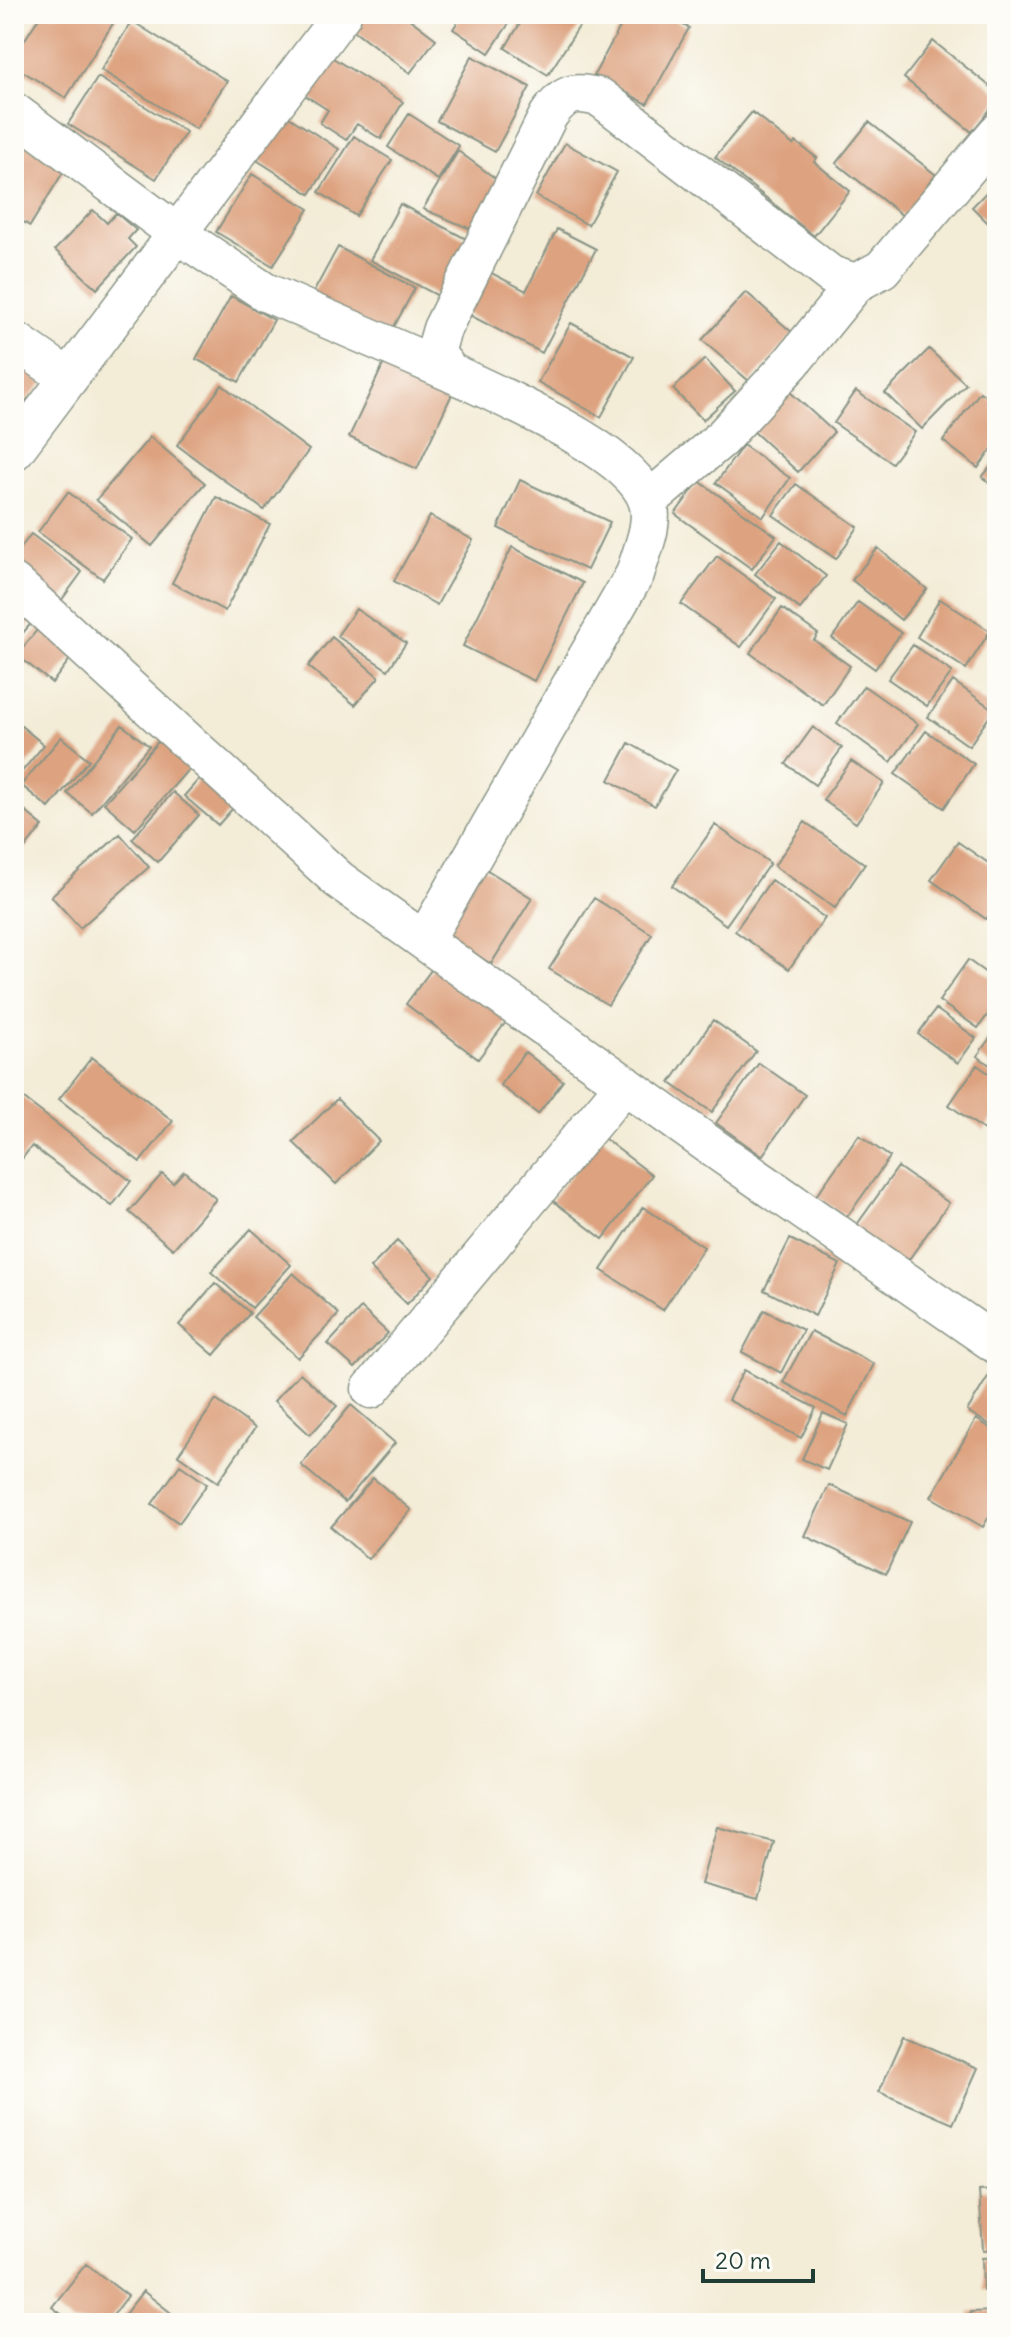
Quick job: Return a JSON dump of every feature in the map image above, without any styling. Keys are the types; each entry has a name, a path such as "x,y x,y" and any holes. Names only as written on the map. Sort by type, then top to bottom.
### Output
{"street":[{"path":"14,451 342,14"},
{"path":"450,372 435,353 442,329 548,116 562,97 580,92 601,98 625,115 831,275 856,283"},
{"path":"14,112 178,234 265,292 450,372 595,446 625,471 648,501 648,532 635,574 424,941"},
{"path":"648,501 721,439 791,363 856,283 882,269 997,133"},
{"path":"14,340 69,378"},
{"path":"14,583 339,880 997,1345"},
{"path":"371,1389 625,1084"}],"building":[{"path":"41,14 119,14 66,98 14,66 14,57"},
{"path":"355,14 403,14 436,39 410,73 347,25"},
{"path":"463,14 505,14 512,19 489,53 453,29"},
{"path":"526,14 587,14 548,75 505,48"},
{"path":"627,14 663,14 689,28 647,104 594,75"},
{"path":"132,21 227,81 196,129 101,70"},
{"path":"933,41 997,92 997,101 972,132 904,78"},
{"path":"325,53 403,102 381,139 357,124 346,140 320,123 328,110 300,92"},
{"path":"472,56 530,87 495,152 437,121"},
{"path":"98,77 186,132 156,179 68,124"},
{"path":"752,112 793,145 796,142 817,158 814,162 850,191 814,236 715,157"},
{"path":"284,114 339,149 310,194 255,159"},
{"path":"409,114 459,146 438,180 388,147"},
{"path":"869,122 936,175 903,216 836,163"},
{"path":"354,136 392,160 356,216 319,192"},
{"path":"14,137 65,169 30,226 14,216"},
{"path":"565,143 617,172 588,225 536,196"},
{"path":"458,151 503,184 478,232 423,209"},
{"path":"252,174 309,209 273,266 216,232"},
{"path":"997,181 997,232 972,207"},
{"path":"400,204 470,241 440,297 370,260"},
{"path":"93,210 107,223 116,213 136,230 128,239 136,247 97,289 55,250"},
{"path":"557,229 596,249 542,353 462,311 484,269 526,291"},
{"path":"338,247 415,288 389,336 312,295"},
{"path":"746,292 794,334 750,382 702,340"},
{"path":"231,296 274,320 239,382 196,359"},
{"path":"571,323 634,357 601,417 538,382"},
{"path":"929,349 966,384 922,429 885,393"},
{"path":"14,359 43,383 14,414"},
{"path":"705,359 735,391 703,420 673,389"},
{"path":"384,363 452,394 417,469 349,437"},
{"path":"222,385 309,450 264,510 177,445"},
{"path":"789,391 834,432 798,472 753,431"},
{"path":"856,391 915,432 892,463 834,423"},
{"path":"980,392 997,404 997,442 978,468 943,441"},
{"path":"150,437 205,483 152,546 96,500"},
{"path":"743,445 790,478 763,517 716,483"},
{"path":"997,459 997,489 982,477"},
{"path":"520,480 610,522 587,570 498,528"},
{"path":"699,481 776,536 752,569 675,514"},
{"path":"796,484 858,527 836,559 773,515"},
{"path":"68,492 132,539 103,579 38,532"},
{"path":"216,497 270,524 225,611 172,583"},
{"path":"430,516 473,540 437,605 394,581"},
{"path":"31,534 82,572 58,605 14,571 14,557"},
{"path":"781,541 826,576 800,609 755,574"},
{"path":"512,547 583,583 534,681 463,646"},
{"path":"878,548 927,589 901,620 852,580"},
{"path":"717,556 776,599 741,647 681,604"},
{"path":"940,599 990,631 966,669 917,637"},
{"path":"14,601 35,619 14,643"},
{"path":"858,602 901,633 875,669 832,638"},
{"path":"782,608 818,634 814,640 850,666 823,705 750,653"},
{"path":"356,609 406,643 388,670 337,636"},
{"path":"41,625 73,655 52,683 17,655"},
{"path":"332,637 379,677 355,705 308,666"},
{"path":"913,645 952,672 927,706 888,679"},
{"path":"953,681 994,710 969,746 928,717"},
{"path":"864,686 918,724 891,762 837,723"},
{"path":"14,720 44,745 14,781"},
{"path":"122,725 149,746 92,813 67,793"},
{"path":"813,727 842,748 815,785 786,764"},
{"path":"926,731 974,764 944,808 895,774"},
{"path":"61,737 89,760 49,808 21,785"},
{"path":"162,737 193,764 135,830 104,803"},
{"path":"629,743 676,770 655,806 609,780"},
{"path":"851,761 884,783 856,823 823,800"},
{"path":"208,769 241,799 218,825 184,796"},
{"path":"173,792 199,815 158,862 132,839"},
{"path":"14,802 43,826 14,862"},
{"path":"805,822 865,864 835,908 774,866"},
{"path":"715,825 770,863 726,925 672,886"},
{"path":"120,834 149,867 80,928 51,896"},
{"path":"958,842 997,869 997,903 986,919 931,880"},
{"path":"481,866 532,898 491,964 440,932"},
{"path":"771,880 825,918 789,969 735,931"},
{"path":"594,898 652,934 608,1005 549,969"},
{"path":"968,960 997,981 997,1002 978,1028 939,1001"},
{"path":"437,962 509,1018 478,1059 406,1004"},
{"path":"936,1009 976,1038 958,1063 918,1034"},
{"path":"713,1020 756,1051 712,1112 670,1083"},
{"path":"997,1028 997,1070 977,1056"},
{"path":"525,1052 563,1081 538,1114 500,1085"},
{"path":"92,1057 173,1121 140,1162 59,1099"},
{"path":"759,1063 805,1095 762,1156 716,1123"},
{"path":"977,1065 997,1079 997,1112 984,1130 949,1105"},
{"path":"19,1095 131,1181 112,1206 32,1146 14,1169 14,1101"},
{"path":"337,1099 379,1141 336,1184 293,1142"},
{"path":"859,1135 890,1157 847,1217 816,1196"},
{"path":"601,1136 652,1175 603,1239 552,1200"},
{"path":"898,1167 949,1203 902,1269 851,1233"},
{"path":"184,1171 216,1199 173,1249 129,1212 162,1174 173,1183"},
{"path":"643,1207 704,1247 663,1310 601,1270"},
{"path":"251,1229 291,1265 252,1308 211,1272"},
{"path":"790,1239 840,1264 815,1316 764,1290"},
{"path":"397,1241 433,1276 407,1304 370,1268"},
{"path":"293,1273 339,1314 298,1358 253,1317"},
{"path":"215,1283 250,1313 214,1355 179,1325"},
{"path":"361,1308 388,1333 355,1368 328,1344"},
{"path":"764,1310 803,1330 781,1373 742,1352"},
{"path":"811,1331 874,1364 847,1416 783,1382"},
{"path":"997,1362 997,1429 967,1411"},
{"path":"744,1370 816,1408 801,1438 728,1400"},
{"path":"300,1373 337,1406 310,1435 274,1401"},
{"path":"216,1400 255,1428 218,1482 178,1455"},
{"path":"351,1405 395,1443 345,1502 301,1465"},
{"path":"823,1413 848,1424 827,1470 802,1459"},
{"path":"976,1419 997,1432 997,1503 983,1527 931,1497"},
{"path":"180,1465 207,1484 179,1523 152,1504"},
{"path":"373,1478 411,1510 368,1559 331,1527"},
{"path":"829,1485 910,1522 886,1574 805,1536"},
{"path":"717,1827 774,1842 758,1899 701,1884"},
{"path":"904,2036 978,2068 953,2124 879,2092"},
{"path":"997,2190 997,2249 983,2250 979,2191"},
{"path":"997,2257 997,2289 983,2290 982,2258"},
{"path":"86,2264 128,2296 107,2323 73,2323 52,2307"},
{"path":"143,2291 184,2323 118,2323"},
{"path":"997,2311 997,2323 971,2323 970,2312"}]}
